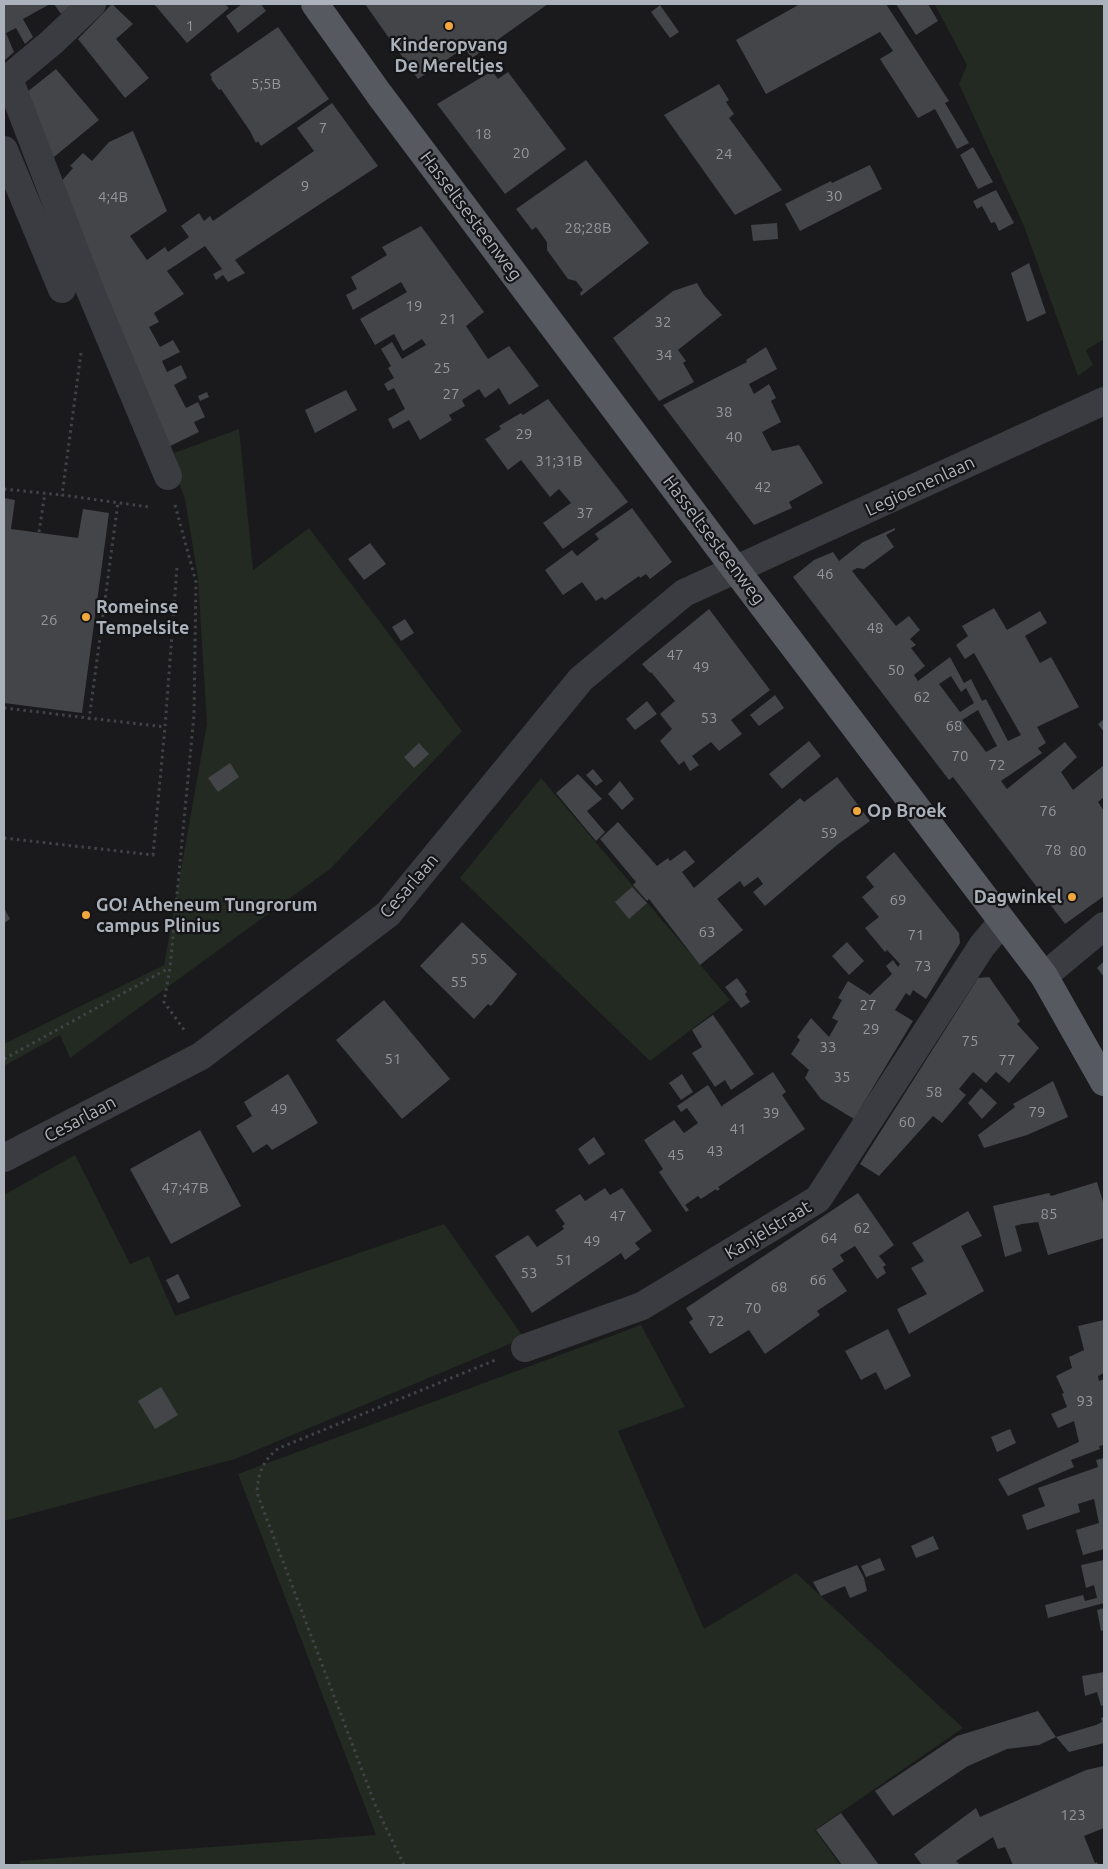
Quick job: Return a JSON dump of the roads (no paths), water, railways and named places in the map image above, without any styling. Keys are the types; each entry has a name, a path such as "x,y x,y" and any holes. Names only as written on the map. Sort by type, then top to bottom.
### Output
{"main road":[{"name":"Hasseltsesteenweg","path":"315,4 379,94 736,570 1044,976 1104,1082"}],"street":[{"path":"92,4 52,42 6,81 90,290 168,476"},
{"path":"4,150 62,289"},
{"name":"Legioenenlaan","path":"736,570 1104,401"},
{"name":"Cesarlaan","path":"4,1158 201,1056 388,914 580,679 684,593 736,570"},
{"name":"Kanjelstraat","path":"525,1348 642,1306 818,1199 982,946 1002,922"},
{"path":"1044,976 1104,926"}],"place":[{"name":"Kinderopvang De Mereltjes","path":"449,26"},
{"name":"Romeinse Tempelsite","path":"86,617"},
{"name":"Op Broek","path":"857,811"},
{"name":"Dagwinkel","path":"1072,897"},
{"name":"GO! Atheneum Tungrorum campus Plinius","path":"86,915"}]}
